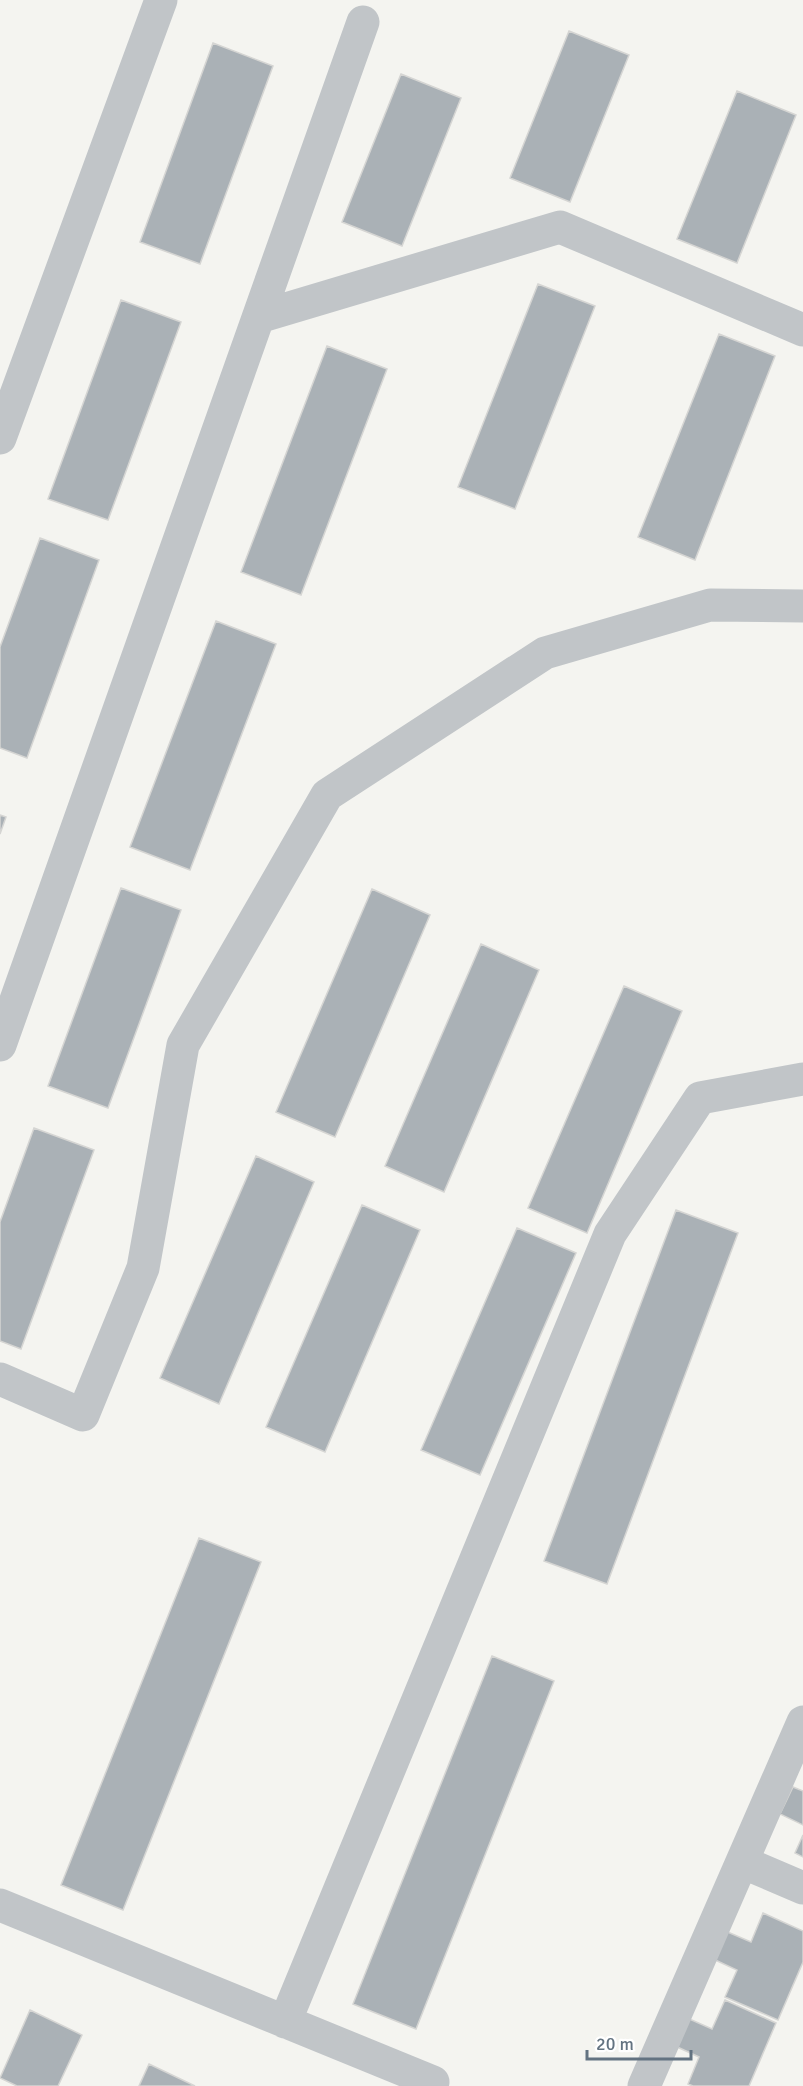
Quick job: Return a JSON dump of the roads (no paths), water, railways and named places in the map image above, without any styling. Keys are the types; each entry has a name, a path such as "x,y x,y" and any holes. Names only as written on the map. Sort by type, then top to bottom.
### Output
{"street":[{"path":"0,438 161,0"},
{"path":"0,1045 363,22"},
{"path":"259,317 560,227 803,330"},
{"path":"0,1379 83,1415 142,1268 183,1045 327,795 545,653 710,605 803,606"},
{"path":"285,2022 610,1234 700,1098 803,1079"},
{"path":"644,2086 803,1722"},
{"path":"742,1862 803,1888"},
{"path":"0,1905 433,2082"}]}
